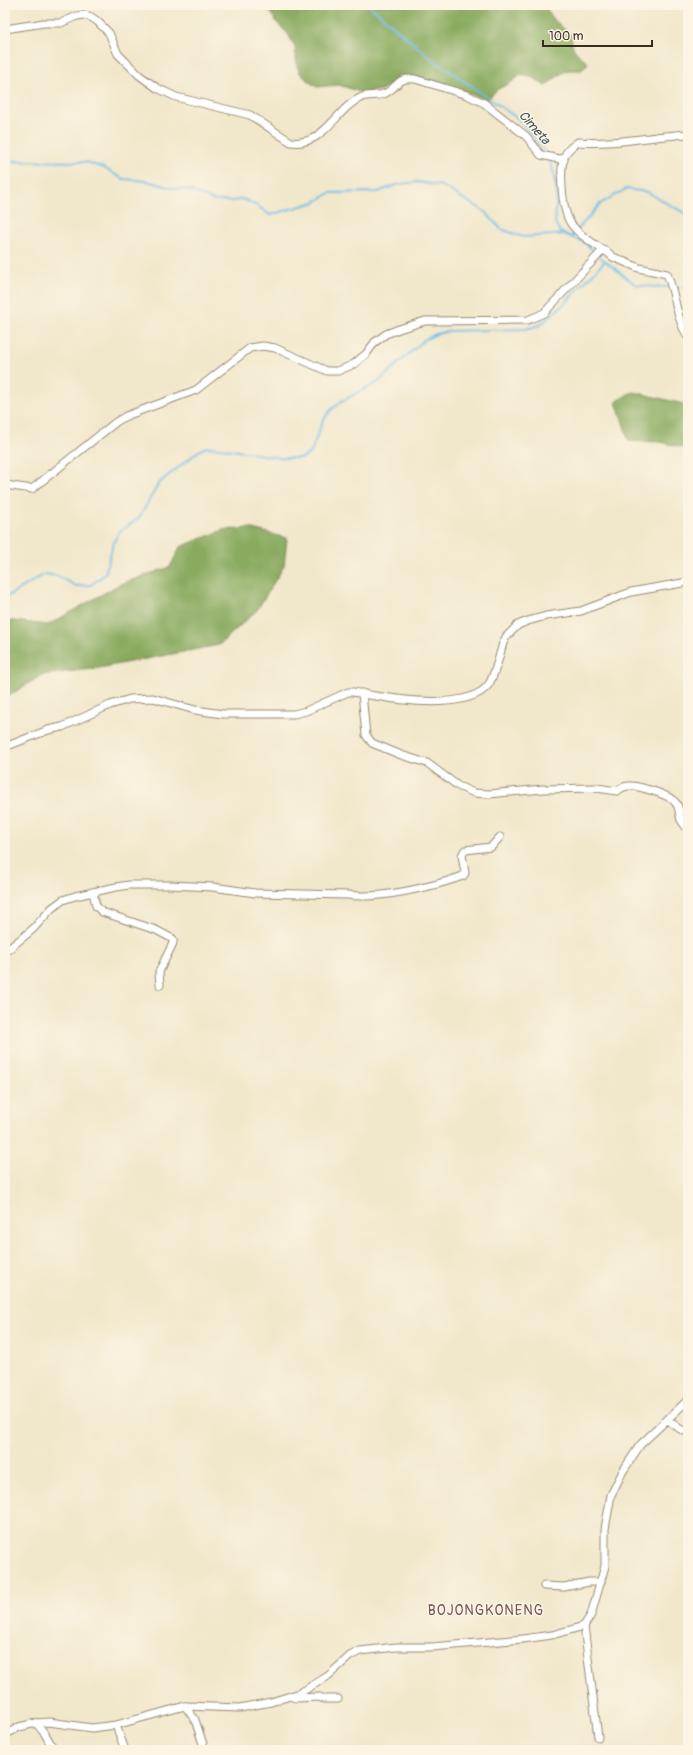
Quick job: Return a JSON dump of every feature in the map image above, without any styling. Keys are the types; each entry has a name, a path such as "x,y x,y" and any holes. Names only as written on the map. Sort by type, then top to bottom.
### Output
{"street":[{"path":"5,29 44,23 61,23 81,15 91,17 108,33 118,54 139,75 157,88 176,97 250,115 291,142 299,143 306,142 318,135 333,123 348,106 363,97 386,93 402,80 408,78 415,79 467,95 484,103 526,136 541,155 564,160"},
{"path":"688,134 600,143 578,142 566,153 562,178 564,206 571,224 599,254 639,268 665,273 671,284 679,318 688,337"},
{"path":"5,485 32,489 116,422 126,416 196,390 250,348 263,346 275,348 327,370 338,371 354,364 366,354 375,342 386,334 425,321 528,320 544,313 599,254"},
{"path":"5,747 48,730 62,727 110,705 130,699 153,698 195,710 223,714 294,714 306,711 348,692 411,701 438,701 464,698 473,695 488,684 506,637 518,625 546,616 581,611 630,592 688,582"},
{"path":"362,694 366,735 372,743 401,755 427,763 458,786 474,793 489,794 543,789 590,788 617,791 622,787 639,787 675,801 679,808 681,819 688,830"},
{"path":"5,952 33,929 52,908 63,900 93,892 128,885 170,885 213,887 255,893 348,895 362,897 424,887 463,876 465,873 462,855 465,850 491,847 500,837"},
{"path":"93,892 96,906 102,912 156,930 173,939 173,943 158,972 160,985"},
{"path":"598,1737 584,1626 591,1615 605,1566 605,1529 610,1495 623,1471 640,1445 688,1400"},
{"path":"668,1420 680,1429 688,1432"},
{"path":"544,1586 564,1587 589,1582 601,1582"},
{"path":"5,1735 19,1727 36,1723 49,1722 92,1728 116,1726 185,1706 240,1708 271,1702 300,1693 328,1676 350,1656 360,1651 396,1647 469,1644 523,1639 552,1635 584,1626"},
{"path":"291,1695 295,1698 320,1697 323,1699 338,1699"},
{"path":"185,1706 195,1720 205,1750"},
{"path":"36,1723 46,1734 52,1746 51,1750"},
{"path":"116,1726 125,1750"}],"green space":[{"path":"264,5 544,5 552,18 572,36 572,44 574,48 588,63 582,70 569,70 560,74 545,86 534,78 521,75 498,89 487,100 458,90 403,77 397,79 382,90 363,93 339,85 317,87 300,73 297,66 295,47 288,34 278,24 270,11"},
{"path":"634,392 688,405 688,449 661,442 629,441 616,402"},
{"path":"249,528 287,538 284,566 257,610 219,645 99,668 42,675 5,698 5,620 48,625 120,584 170,567 180,547 223,530"}],"waterway":[{"name":"Cimeta","path":"369,5 428,56 520,120 546,153"},
{"name":"Cimeta","path":"549,159 557,193 555,222 560,232 585,243 596,254"},
{"path":"5,161 86,162 104,168 123,179 147,181 172,188 189,190 215,201 233,201 243,199 256,205 270,215 315,202 330,193 378,192 396,185 418,182 442,186 484,211 501,229 523,237 566,234"},
{"path":"571,237 600,204 626,189 647,192 688,215"},
{"name":"Cimeta","path":"600,257 636,285 669,287"},
{"path":"5,598 45,574 58,576 76,586 91,585 105,574 113,544 119,532 139,518 159,483 200,450 207,447 220,448 281,458 302,458 311,452 323,420 331,410 342,401 378,382 424,340 436,334 450,331 526,329 540,325 564,304 605,261"},
{"name":"Cimeta","path":"674,287 688,287"}],"district":[{"name":"BOJONGKONENG","path":"486,1610"}]}
